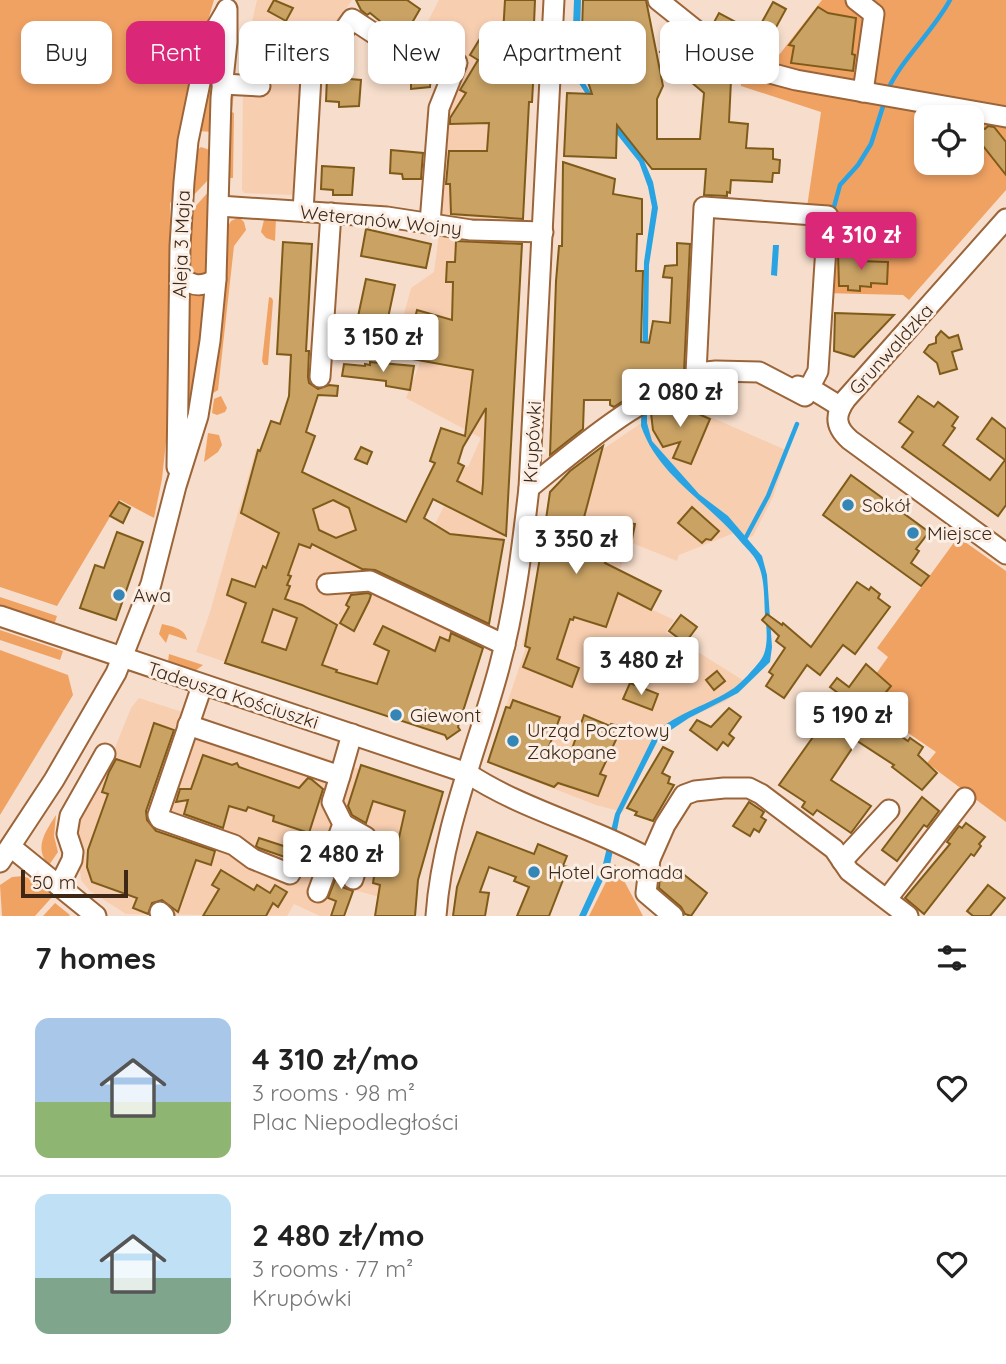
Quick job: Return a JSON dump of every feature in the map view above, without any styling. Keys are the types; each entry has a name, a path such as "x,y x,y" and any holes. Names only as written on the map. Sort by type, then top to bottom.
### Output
{"street":[{"name":"Krupówki","path":"436,916 438,889 449,833 505,645 516,590 529,488 554,0"},
{"path":"658,0 718,48 744,65 786,78 1006,117"},
{"path":"856,0 874,14 878,95"},
{"name":"Aleja 3 Maja","path":"225,59 228,4"},
{"name":"Aleja 3 Maja","path":"176,486 182,204 188,141 209,44 228,4"},
{"path":"303,211 311,77 352,19 368,30"},
{"path":"222,84 260,86"},
{"name":"Aleja 3 Maja","path":"6,855 107,690 123,658 151,584 176,486 198,416 208,351 216,279 222,84"},
{"path":"430,223 439,108 449,84"},
{"path":"188,141 208,138 220,145"},
{"name":"Weteranów Wojny","path":"219,206 331,213 471,230 542,232"},
{"path":"809,388 818,370 828,216 704,207 696,373 809,388 839,413 842,432 850,440 1006,554"},
{"path":"320,377 331,213"},
{"path":"706,376 717,215 813,221"},
{"name":"Grunwaldzka","path":"839,413 1006,219"},
{"path":"180,276 190,284 197,285 216,279"},
{"path":"529,488 643,403 675,387 706,376"},
{"path":"327,584 370,581 505,645"},
{"name":"Tadeusza Kościuszki","path":"0,616 467,773 488,787 607,836 650,859"},
{"path":"202,686 158,815 160,819 233,845 253,859 290,874"},
{"path":"188,725 340,776"},
{"path":"352,734 332,802 343,824 366,837 353,879"},
{"path":"59,886 72,860 73,852 67,834 69,816 104,754"},
{"path":"673,916 646,893 650,859 665,825 684,795 695,791 749,788 761,794 838,855 849,871 908,916"},
{"path":"887,899 965,798"},
{"path":"838,855 889,810"},
{"path":"318,892 343,824"},
{"path":"6,855 59,886 96,916"}],"shaded area":[{"path":"0,0 214,0 208,21 126,21 126,84 192,84 179,149 173,200 170,203 169,414 162,479 154,518 120,500 57,606 0,587"},
{"path":"257,0 352,0 338,21 252,21"},
{"path":"439,0 535,0 534,21 479,21 479,84 533,84 532,102 529,102 506,528 488,629 473,685 458,726 459,731 448,738 196,652 256,449 430,534 464,466 468,467 481,438 406,398 421,360 393,356 411,288 434,272 439,234 448,84 465,84 465,21 428,21"},
{"path":"822,0 1006,0 1006,190 909,300 903,295 822,293 826,229 806,214 821,112 741,86 779,84 779,55"},
{"path":"209,84 216,84 212,132 199,131"},
{"path":"243,84 301,84 294,195 244,193"},
{"path":"234,91 233,178 228,178 229,93"},
{"path":"201,147 210,150 212,180 208,180 190,199 196,151"},
{"path":"211,189 207,272 197,277 188,271 189,209 193,209"},
{"path":"239,217 246,230 234,246 218,390 210,395 225,274 227,228 231,221"},
{"path":"276,218 275,241 266,238 261,232 264,220"},
{"path":"188,290 207,292 192,398 186,403"},
{"path":"269,297 273,301 268,365 264,365 262,361"},
{"path":"221,396 227,408 225,412 217,415 212,413 214,399"},
{"path":"682,399 686,400 688,407 788,451 773,497 753,536 741,540 734,533 679,555 677,561 627,541 621,568 608,567 604,586 674,620 666,632 747,685 726,701 661,734 623,812 596,805 487,763 526,647 522,645 532,604 550,497 568,473 650,417 649,413 671,403 675,405"},
{"path":"208,433 219,435 222,445 218,452 204,462"},
{"path":"958,537 1006,571 1006,822 927,763 936,752 858,699 888,657 877,648"},
{"path":"0,597 57,616 54,625 0,607"},
{"path":"162,624 181,630 187,640 169,634 166,643 159,634"},
{"path":"0,630 63,651 60,660 0,640"},
{"path":"0,650 68,675 73,695 0,815"},
{"path":"169,654 203,665 195,671 168,662"},
{"path":"139,698 359,769 362,766 443,792 425,851 383,898 340,886 329,916 320,916 294,904 287,916 126,914 90,891 81,880 75,821 114,750 131,708"},
{"path":"56,815 54,836 58,852 49,865 44,859 42,846 45,833"},
{"path":"615,864 643,916 589,916"},
{"path":"23,876 35,881 53,896 35,916 2,916 0,885 12,877"},
{"path":"55,903 70,915 43,916"}],"water":[{"path":"574,0 581,0 580,21 573,21"},
{"path":"579,84 585,84 643,158 653,182 658,208 649,265 647,423 652,441 699,494 728,516 762,556 767,575 772,647 770,662 738,693 689,718 659,738 620,815 610,865 586,916 579,916 603,864 615,814 655,733 741,682 763,656 767,633 763,581 756,559 727,527 671,474 649,444 641,426 644,262 652,207 639,162"},
{"path":"773,245 779,245 777,276 771,275"}],"building":[{"path":"274,0 293,8 286,21 268,11"},
{"path":"356,0 407,0 420,9 413,21 380,21 361,10"},
{"path":"505,0 535,0 534,21 504,21"},
{"path":"583,0 646,0 660,71 660,84 663,86 657,99 657,139 700,139 704,93 693,84 731,84 729,122 748,124 746,148 773,149 773,159 780,160 779,173 773,173 772,182 731,180 730,193 727,192 727,196 704,195 706,169 652,169 617,125 616,158 564,156 567,93 592,94 589,84 646,84 646,21 582,21"},
{"path":"773,2 786,9 779,22 763,21"},
{"path":"818,7 828,13 856,18 853,71 791,63 794,46 789,45"},
{"path":"719,13 734,21 715,21"},
{"path":"479,40 479,84 533,84 532,102 529,102 523,219 451,214 450,184 446,184 449,151 487,151 489,123 450,124 450,118 466,93 460,90 478,60 470,55"},
{"path":"354,79 361,80 359,106 339,107 339,102 326,101 327,84 354,84"},
{"path":"411,84 430,84 430,87 411,89"},
{"path":"988,126 994,127 1006,142 1006,175 984,147 984,128"},
{"path":"391,150 423,153 421,179 403,179 402,174 390,173"},
{"path":"563,162 615,179 613,194 642,199 642,234 637,234 636,271 643,271 641,342 649,343 653,321 670,323 672,278 663,277 665,266 677,265 677,243 690,244 684,372 642,390 631,390 632,395 614,407 610,405 610,400 584,400 583,429 550,455 556,281 559,246 562,246"},
{"path":"322,166 354,168 352,195 333,195 333,190 321,189"},
{"path":"366,229 431,244 426,268 361,256"},
{"path":"456,241 522,244 506,536 433,499 424,518 450,534 504,540 489,624 375,570 362,569 312,544 310,548 299,544 288,575 291,576 287,585 290,586 285,599 302,605 337,625 322,665 377,684 389,651 374,644 383,626 435,651 440,637 449,641 451,633 483,648 458,727 460,730 447,739 445,735 225,663 246,603 227,595 232,579 255,587 263,566 266,568 279,533 241,513 258,450 260,451 271,421 280,424 289,396 291,355 277,354 283,242 312,244 306,351 309,351 309,383 318,389 329,385 338,386 337,396 318,395 306,432 315,436 302,472 406,522 435,463 430,461 441,428 465,436 473,370 412,359 420,332 412,330 417,310 452,320 453,282 446,282 447,262 455,262","holes":["486,408 483,483 482,494 457,481 464,466 458,463 463,447","333,500 349,508 356,530 336,538 319,530 313,509","273,609 297,618 286,650 262,642"]},
{"path":"838,253 859,255 859,261 888,262 887,284 871,283 871,287 860,286 860,291 839,286"},
{"path":"366,279 395,285 385,332 356,326"},
{"path":"835,313 894,315 854,357 834,351"},
{"path":"941,331 949,338 958,335 962,349 952,352 957,369 940,374 937,363 924,352 929,345 936,343 936,337"},
{"path":"370,362 414,366 410,390 386,386 386,381 342,376 344,364 365,366 370,365"},
{"path":"918,396 934,407 938,402 958,417 952,426 955,428 943,445 990,480 1005,460 977,439 992,418 1006,429 1006,505 998,516 902,447 913,432 899,422"},
{"path":"684,398 688,400 692,411 710,419 691,464 673,458 680,442 663,447 653,430 651,413"},
{"path":"603,446 578,540 601,544 605,519 635,524 632,539 617,536 605,563 661,591 651,610 618,593 606,627 574,617 573,620 570,619 557,659 579,668 572,687 523,667 530,648 525,646 542,545 565,528 545,526 550,492 570,471"},
{"path":"361,447 372,452 367,464 355,459"},
{"path":"851,475 929,532 916,549 919,551 911,563 929,576 921,586 823,515"},
{"path":"119,502 130,508 123,523 110,516"},
{"path":"692,507 719,531 711,540 706,539 702,543 678,523"},
{"path":"117,532 143,542 116,620 80,608 95,565 104,568"},
{"path":"857,582 869,590 871,587 880,594 878,598 890,607 855,654 843,645 820,675 807,665 784,698 766,686 773,675 769,672 785,648 776,641 779,636 762,620 767,614 782,625 783,623 811,647"},
{"path":"351,595 371,595 369,601 354,631 340,623 349,607 346,605"},
{"path":"681,615 697,627 685,643 669,631"},
{"path":"866,664 891,686 881,698 887,702 875,719 908,741 910,738 923,747 918,755 937,773 922,790 892,767 894,765 857,741 831,780 871,806 851,833 817,810 813,815 802,807 805,802 779,785 842,696 830,687 837,678 849,687"},
{"path":"717,671 725,681 714,690 706,680"},
{"path":"630,683 658,694 652,710 623,699"},
{"path":"513,700 560,717 547,752 568,760 584,715 610,726 622,727 600,774 606,776 598,796 558,783 554,787 488,762 506,707 510,708"},
{"path":"729,708 741,717 729,734 734,738 728,746 723,742 717,750 690,730 697,720 711,727"},
{"path":"154,723 174,730 146,811 147,820 156,831 215,851 211,865 196,860 178,912 162,900 152,903 148,914 133,908 137,898 92,882 87,867 88,850 108,794 102,792 109,772 116,759 140,767"},
{"path":"663,747 673,752 662,773 670,777 668,783 674,785 653,821 635,815 637,812 627,808"},
{"path":"203,755 232,765 237,763 239,767 299,788 308,778 311,779 323,789 309,833 273,821 274,816 248,807 246,811 229,806 223,828 184,814 188,800 176,802 180,789 191,789"},
{"path":"361,765 443,792 418,880 415,916 375,916 380,885 373,883 375,870 391,873 405,811 373,801 366,823 352,815 348,806"},
{"path":"922,797 939,811 927,827 924,825 897,861 882,850"},
{"path":"749,802 764,812 761,817 766,820 759,832 754,829 750,836 733,826"},
{"path":"966,823 985,837 979,844 981,846 974,856 971,854 924,914 905,898 950,844 947,842 959,826 962,828"},
{"name":"Hotel Gromada","path":"477,832 534,854 538,844 567,856 563,866 568,867 549,916 517,916 529,887 514,881 516,877 489,867 480,892 489,893 485,916 453,916 457,887"},
{"path":"259,838 302,852 299,862 259,848 256,846"},
{"path":"350,842 341,881 342,887 353,891 344,916 331,916 336,901 328,898"},
{"path":"671,869 680,875 682,873 707,893 691,916 685,914 681,907 659,888 660,875 665,878"},
{"path":"221,870 254,890 257,885 270,893 275,885 287,892 278,907 273,903 266,916 203,916 219,889 212,885"},
{"path":"988,885 1005,898 990,916 973,916 967,911"}],"waterway":[{"path":"887,91 901,67 950,0"},
{"path":"832,214 840,185 858,165 871,144 885,100"},
{"path":"745,539 768,496 797,424"}],"place":[{"name":"Sokół","path":"848,505"},
{"name":"Miejsce","path":"913,533"},
{"name":"Awa","path":"119,595"},
{"name":"Giewont","path":"396,715"},
{"name":"Urząd Pocztowy Zakopane","path":"513,741"},
{"name":"Hotel Gromada","path":"534,872"}]}
